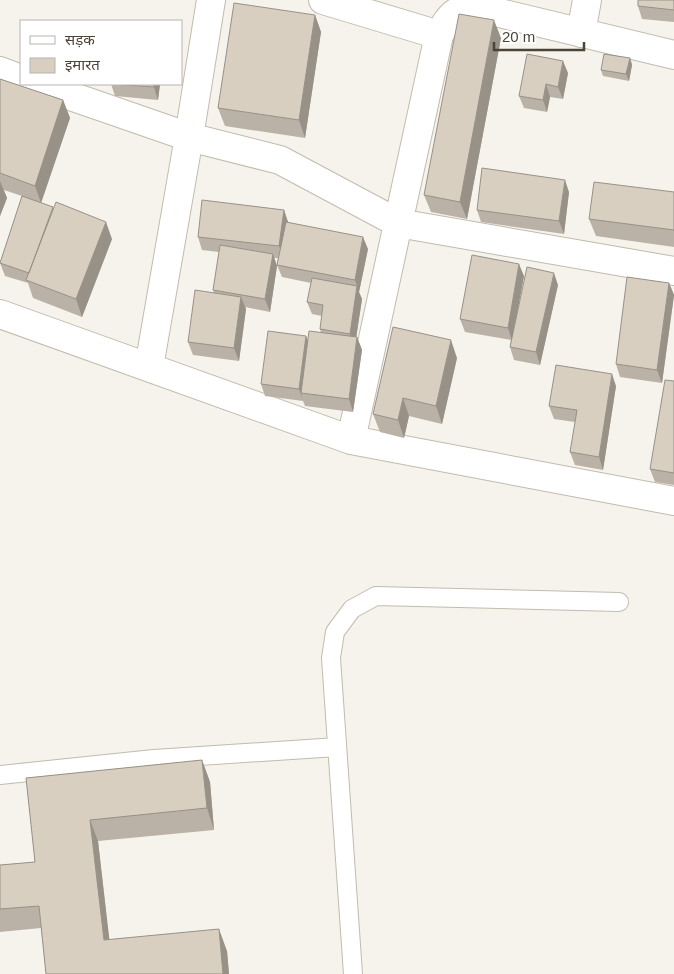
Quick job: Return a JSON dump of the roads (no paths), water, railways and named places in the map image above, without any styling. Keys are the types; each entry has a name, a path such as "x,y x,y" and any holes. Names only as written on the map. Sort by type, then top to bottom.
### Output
{"street":[{"path":"149,367 189,137 210,0"},
{"path":"322,0 439,35"},
{"path":"581,33 587,0"},
{"path":"351,440 439,35 450,15 466,9 483,9 674,55"},
{"path":"0,71 20,79"},
{"path":"39,85 189,137 280,160 398,223 674,271"},
{"path":"0,314 351,440 674,501"}],"lane":[{"path":"353,974 331,658 336,632 352,609 376,596 619,602"},
{"path":"0,776 154,759 337,747"}]}
